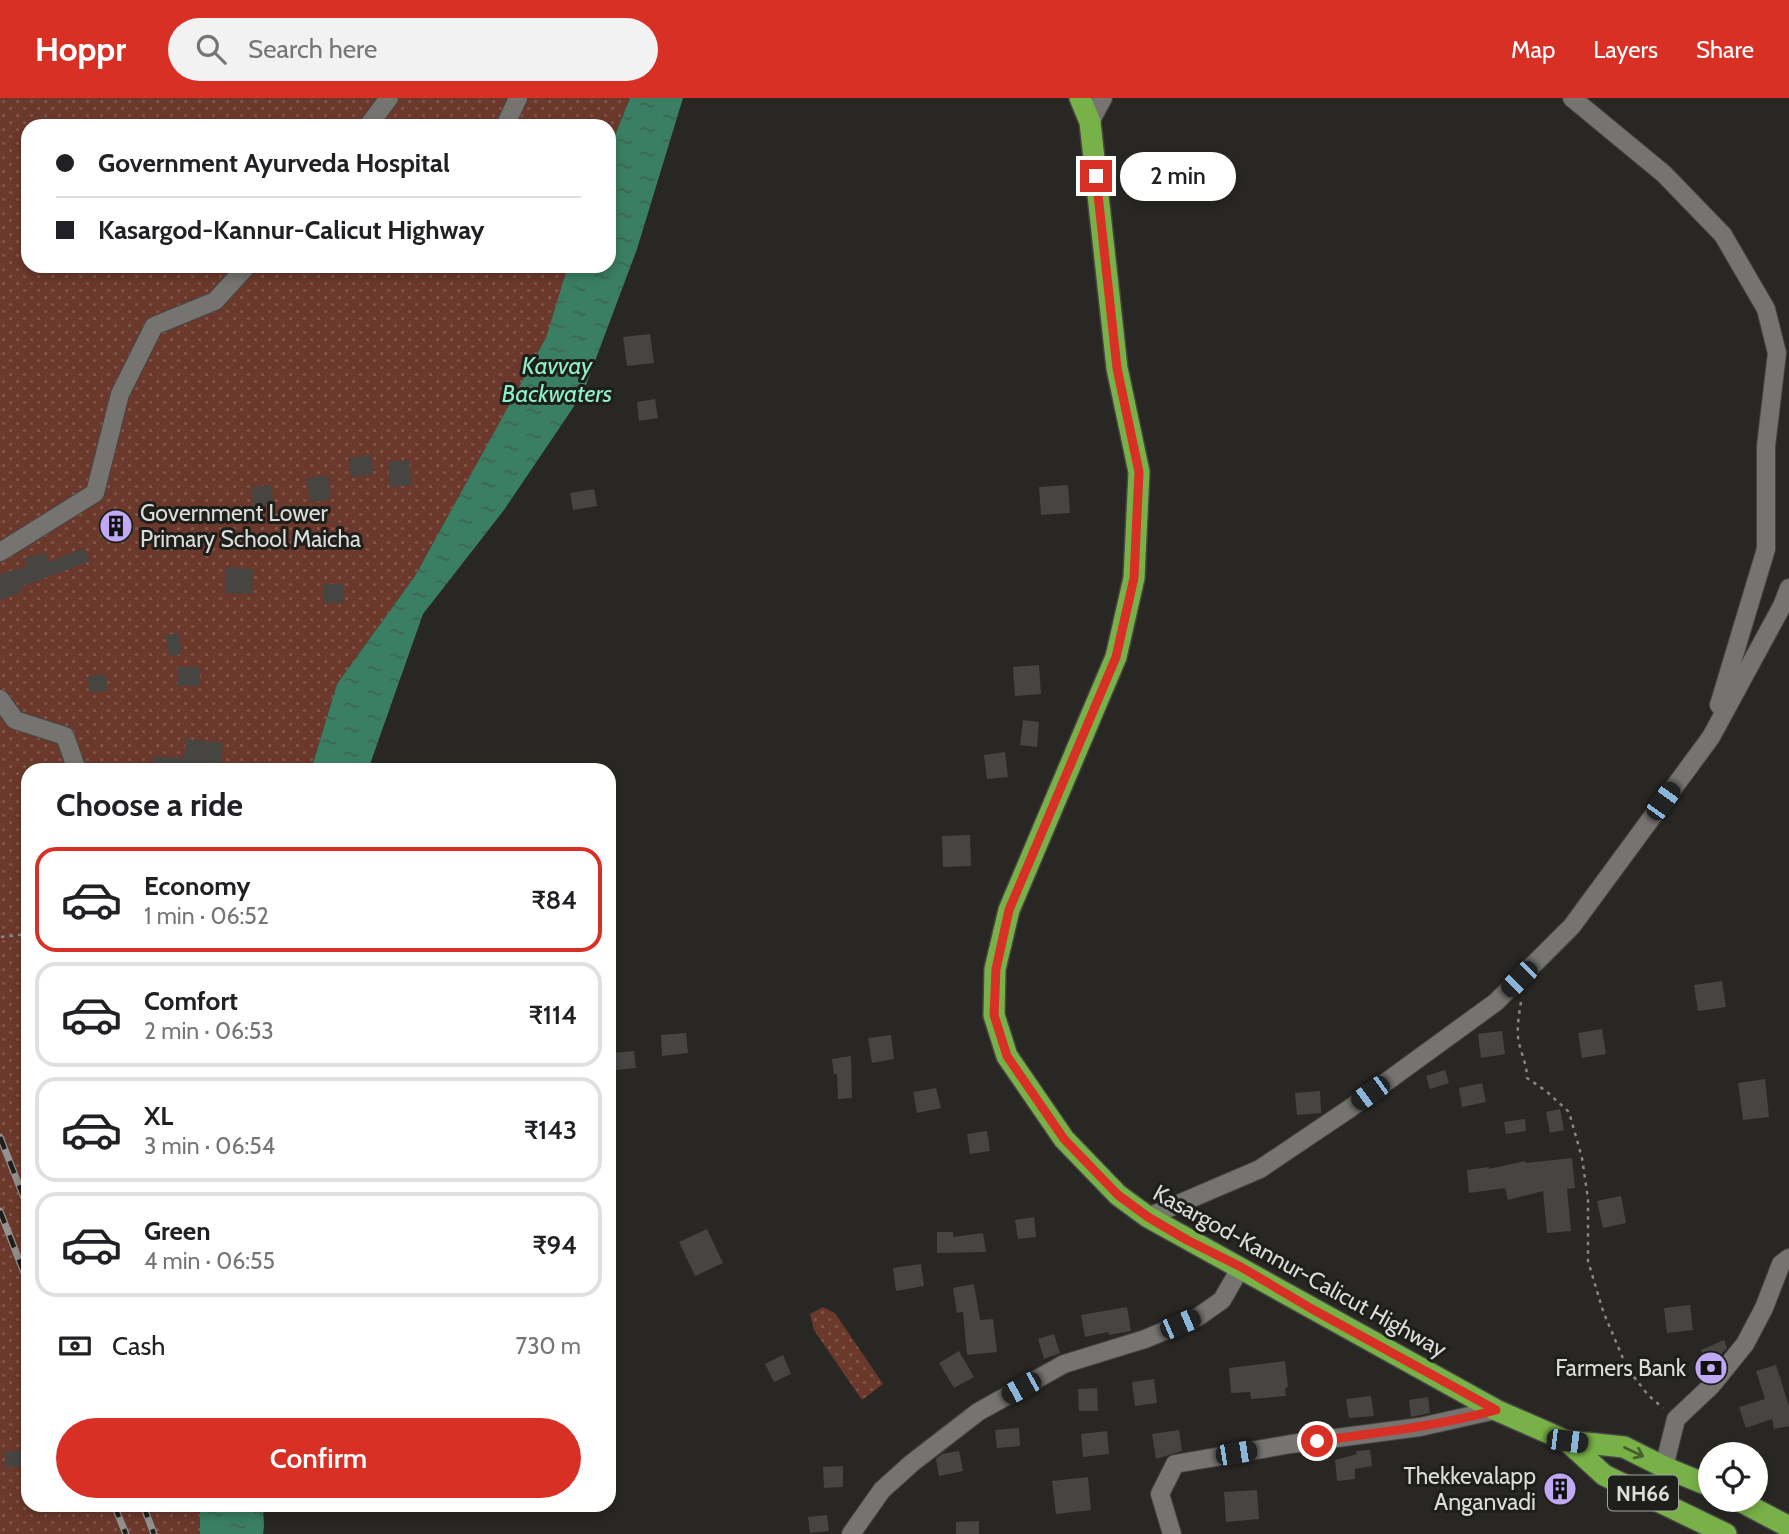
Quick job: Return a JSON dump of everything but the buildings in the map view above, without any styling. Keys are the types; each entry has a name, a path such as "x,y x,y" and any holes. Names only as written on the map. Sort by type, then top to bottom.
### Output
{"highway":[{"name":"Kasargod-Kannur-Calicut Highway","path":"1080,98 1090,122 1117,368 1139,472 1134,578 1116,657 1009,910 996,969 994,1015 1007,1056 1064,1139 1118,1195 1148,1217 1496,1410 1567,1441 1624,1447 1698,1481"},
{"name":"Kasargod-Kannur-Calicut Highway","path":"1567,1441 1604,1475 1726,1534"},
{"path":"1761,1512 1789,1527"}],"street":[{"path":"373,119 389,98"},
{"path":"508,119 517,98"},
{"path":"1090,122 1103,98"},
{"path":"1573,98 1664,174 1723,235 1766,309 1777,353 1766,446 1766,549 1709,739"},
{"path":"0,552 95,493 120,394 154,326 215,301 241,273"},
{"path":"1148,1217 1260,1169 1349,1109 1496,1002 1572,926 1709,739 1781,625 1789,588"},
{"path":"0,699 15,720 65,736 75,763"},
{"path":"1664,1467 1676,1419 1711,1386 1745,1344 1764,1308 1781,1264 1789,1258"},
{"path":"851,1534 882,1490 978,1412 1064,1364 1145,1339 1198,1317 1222,1300 1241,1267"},
{"path":"1172,1534 1160,1494 1175,1464 1291,1444 1420,1427 1496,1410"}],"path":[{"path":"1,937 21,935"},
{"path":"1519,979 1522,991 1518,1042 1527,1066 1527,1078 1569,1112 1582,1158 1588,1199 1588,1261 1602,1311 1627,1368 1648,1395 1676,1419"}],"shaded area":[{"path":"0,98 630,98 616,133 616,119 21,119 21,273 566,273 547,338 415,576 337,684 313,763 21,763 21,1512 200,1512 200,1534 0,1534"},
{"path":"823,1307 835,1313 883,1384 862,1400 814,1330 810,1314"}],"water":[{"name":"Kavvay Backwaters","path":"630,98 683,98 637,249 583,393 504,510 423,614 370,763 313,763 337,684 415,576 546,338 566,273 616,273 616,133"},
{"path":"200,1512 263,1512 263,1534 200,1534"}],"railway":[{"path":"0,1137 21,1190"},
{"path":"0,1211 21,1265"},
{"path":"117,1512 126,1534"},
{"path":"146,1512 154,1534"}],"place":[{"name":"Government Lower Primary School Maicha","path":"116,526"},
{"name":"Farmers Bank","path":"1711,1368"},
{"name":"Thekkevalapp Anganvadi","path":"1560,1489"}],"route":[{"path":"1096,176 1117,368 1139,472 1134,578 1116,657 1009,910 996,969 994,1015 1007,1056 1064,1139 1118,1195 1187,1240 1241,1267 1496,1410 1420,1427 1317,1441"}]}
